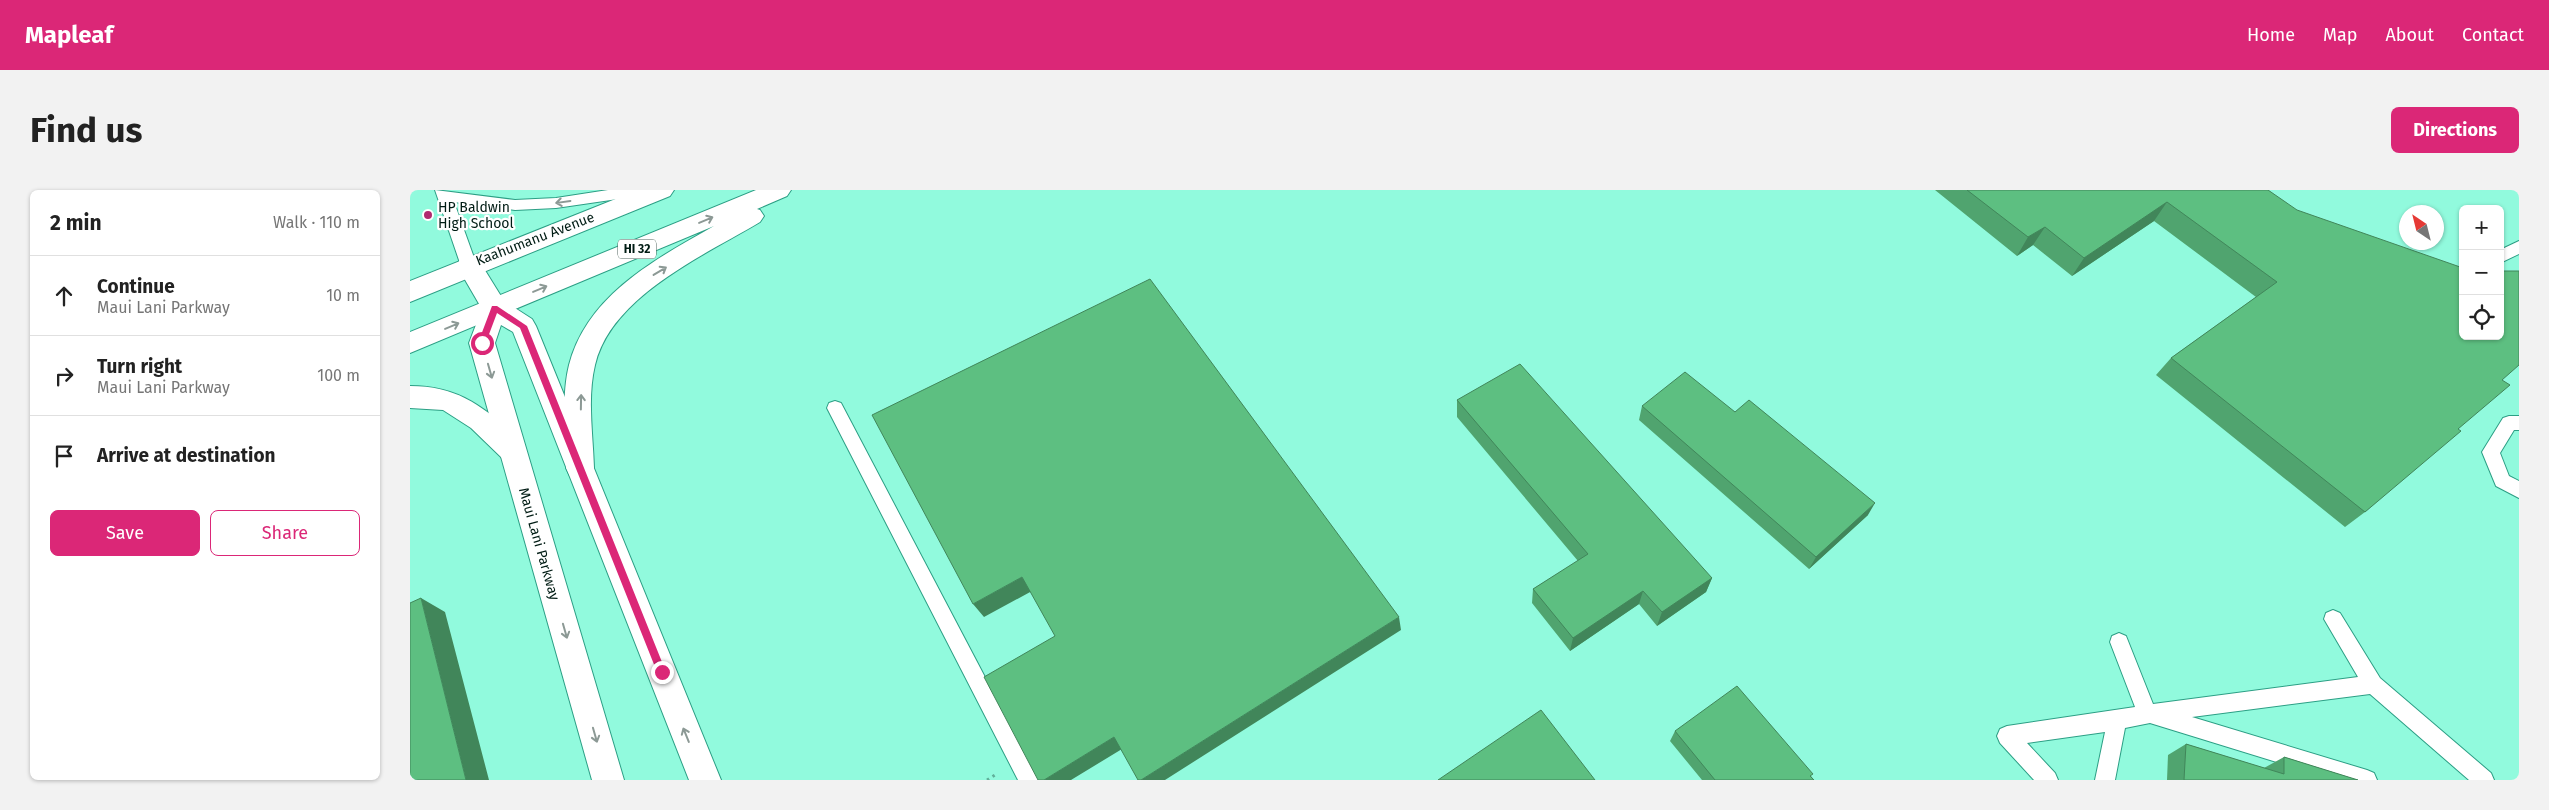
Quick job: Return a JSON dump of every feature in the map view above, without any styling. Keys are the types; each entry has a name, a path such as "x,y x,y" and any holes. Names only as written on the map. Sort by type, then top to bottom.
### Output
{"main road":[{"name":"Kaahumanu Avenue","path":"410,292 469,266 662,190"},
{"name":"HI 32","path":"410,343 779,190"},
{"path":"580,468 582,365 590,342 602,320 652,276 797,190"},
{"path":"469,266 495,308 523,326 704,780"},
{"name":"Maui Lani Parkway","path":"495,308 482,343 608,780"},
{"path":"410,397 441,398 464,409 512,450"}],"lane":[{"path":"469,266 443,192 515,205 556,203 645,190"},
{"path":"2504,255 2519,247"},
{"path":"834,408 1029,780"},
{"path":"2519,423 2509,423 2491,452 2502,481 2519,490"},
{"path":"2333,619 2373,684 2484,780"},
{"path":"2119,642 2148,714"},
{"path":"2048,780 2007,736 2117,721 2148,714 2373,684"},
{"path":"2148,714 2367,780"},
{"path":"2105,780 2117,721"}],"building":[{"path":"1967,190 2268,190 2297,210 2399,246 2399,250 2411,250 2459,267 2459,340 2504,340 2504,271 2519,271 2519,365 2502,380 2510,385 2458,429 2461,431 2365,512 2171,358 2277,282 2167,202 2084,258 2045,227 2028,237"},
{"path":"1150,279 1399,617 1141,780 1138,780 1114,737 1044,780 1038,780 984,677 1055,636 1022,577 973,604 872,415"},
{"path":"1520,364 1712,578 1662,612 1643,591 1573,638 1533,589 1588,554 1457,400"},
{"path":"1685,372 1735,412 1749,400 1875,503 1816,557 1642,406"},
{"path":"421,598 466,780 410,780 410,603"},
{"path":"1737,686 1813,774 1810,776 1814,780 1715,780 1675,731"},
{"path":"1541,710 1595,780 1438,780"},
{"path":"2186,744 2284,774 2284,757 2358,780 2184,780"}],"place":[{"name":"HP Baldwin High School","path":"428,215"}],"route":[{"path":"482,343 495,308 523,326 662,672"}]}
